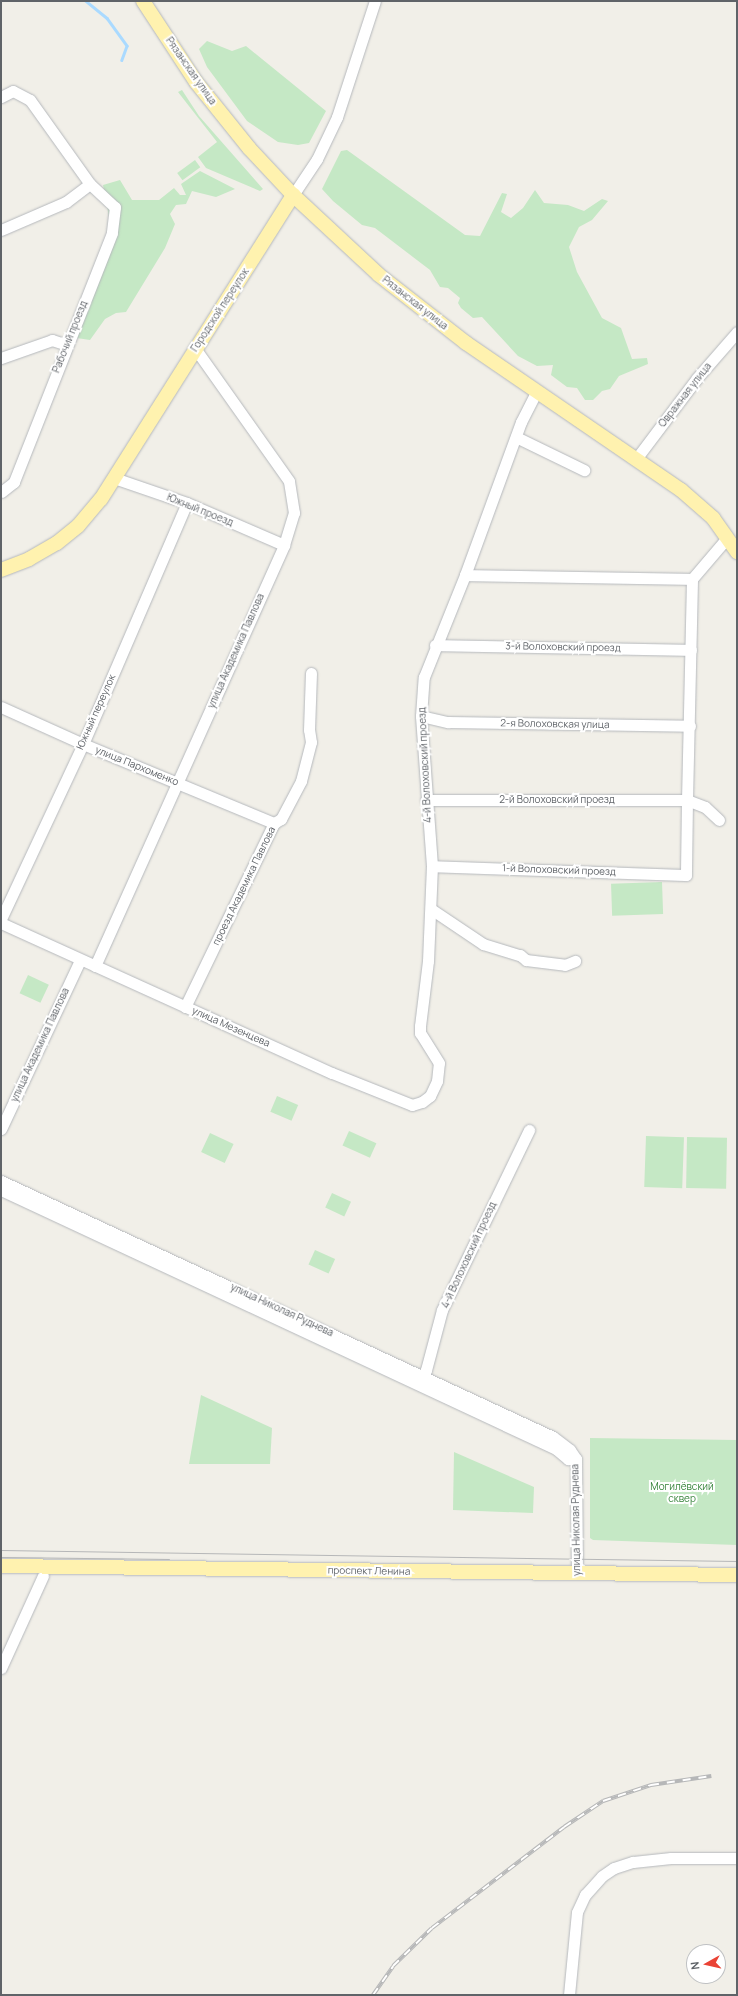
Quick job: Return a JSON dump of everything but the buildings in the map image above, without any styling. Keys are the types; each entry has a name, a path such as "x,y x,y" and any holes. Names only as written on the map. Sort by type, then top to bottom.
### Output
{"main road":[{"name":"Рязанская улица","path":"143,1 196,82 249,148 293,195 389,284 536,392 636,459 698,503 737,552"},
{"name":"Городской переулок","path":"1,570 29,559 58,543 78,526 101,499 293,195"},
{"name":"проспект Ленина","path":"1,1566 577,1578 737,1584"},
{"name":"проспект Ленина","path":"1,1575 577,1578 737,1575"}],"street":[{"name":"Городской переулок","path":"293,195 317,159 337,117 375,1"},
{"path":"1,97 13,91 30,100 90,184 66,202 1,230"},
{"name":"Рабочий проезд","path":"1,492 14,482 66,345 112,233 115,207 90,184"},
{"name":"Овражная улица","path":"636,459 697,378 737,332"},
{"path":"1,358 52,340 66,345"},
{"name":"улица Академика Павлова","path":"95,966 284,545 294,513 289,481 195,348"},
{"name":"4-й Волоховский проезд","path":"439,1063 433,1050 420,1033 428,961 432,866 421,716 424,678 435,645 465,575 521,422 536,392"},
{"path":"516,437 584,470"},
{"name":"Южный проезд","path":"114,478 186,503 284,545"},
{"name":"Южный переулок","path":"1,919 83,744 186,503"},
{"path":"719,820 705,807 687,800 690,726 692,579 727,538"},
{"path":"465,575 692,579"},
{"name":"3-й Волоховский проезд","path":"435,645 691,650"},
{"name":"проезд Академика Павлова","path":"185,1007 274,824 281,819 301,781 311,742 309,730 311,673"},
{"name":"улица Пархоменко","path":"2,708 83,744 274,824"},
{"name":"2-я Волоховская улица","path":"421,716 448,722 690,726"},
{"name":"2-й Волоховский проезд","path":"426,800 687,800"},
{"name":"1-й Волоховский проезд","path":"432,866 686,875 687,800"},
{"path":"431,909 483,944 520,955 526,960 565,965 575,961"},
{"name":"улица Мезенцева","path":"1,923 332,1073 412,1105 422,1102 430,1096 438,1080 439,1063"},
{"name":"улица Академика Павлова","path":"1,1129 80,960"},
{"name":"4-й Волоховский проезд","path":"420,1380 442,1310 529,1130"},
{"name":"улица Николая Руднева","path":"1,1181 558,1446 576,1459 577,1578"},
{"name":"улица Николая Руднева","path":"1,1190 420,1380"},
{"path":"1,1668 43,1576"},
{"path":"569,1995 577,1912 585,1895 602,1876 614,1868 633,1862 671,1858 737,1858"}],"green space":[{"path":"207,41 232,51 246,46 326,111 309,143 298,145 278,142 247,121 207,67 199,49"},
{"path":"182,90 199,116 263,189 260,191 206,168 198,157 217,142 178,92"},
{"path":"347,150 465,235 480,236 502,193 507,194 501,212 511,218 523,208 535,190 544,203 568,205 584,211 602,199 608,201 592,220 579,227 569,247 577,272 602,318 621,328 632,359 647,358 648,364 619,376 610,389 602,391 593,400 585,400 577,388 567,387 551,375 553,365 537,366 518,356 482,317 473,318 461,308 458,303 460,298 448,288 440,287 430,270 375,228 362,225 333,201 322,189 341,151"},
{"path":"195,160 200,167 182,180 177,173"},
{"path":"200,171 235,189 216,197 192,191 186,204 176,205 170,214 175,224 165,248 126,312 116,313 105,319 90,340 70,337 112,233 103,185 120,180 132,200 159,200 174,188 180,195 186,195 181,184"},
{"path":"662,882 663,914 612,916 611,884"},
{"path":"28,975 49,985 40,1003 20,993"},
{"path":"277,1096 298,1105 292,1121 270,1112"},
{"path":"349,1131 376,1143 370,1158 342,1146"},
{"path":"210,1133 234,1144 225,1163 201,1152"},
{"path":"646,1136 684,1137 682,1188 644,1187"},
{"path":"687,1137 727,1138 726,1189 686,1188"},
{"path":"332,1193 351,1202 344,1216 325,1208"},
{"path":"315,1250 335,1259 329,1274 308,1265"},
{"path":"201,1395 272,1428 270,1464 189,1464"},
{"name":"Могилёвский сквер","path":"590,1438 737,1440 737,1545 593,1540 590,1538"},
{"path":"454,1452 534,1487 533,1513 453,1510"}],"waterway":[{"path":"86,1 107,18 127,46 122,60"}],"tram line":[{"path":"1,1550 737,1561"},
{"path":"1,1557 169,1559"}],"railway":[{"path":"373,1995 393,1966 432,1928 564,1827 603,1801 651,1785 711,1776"}]}
